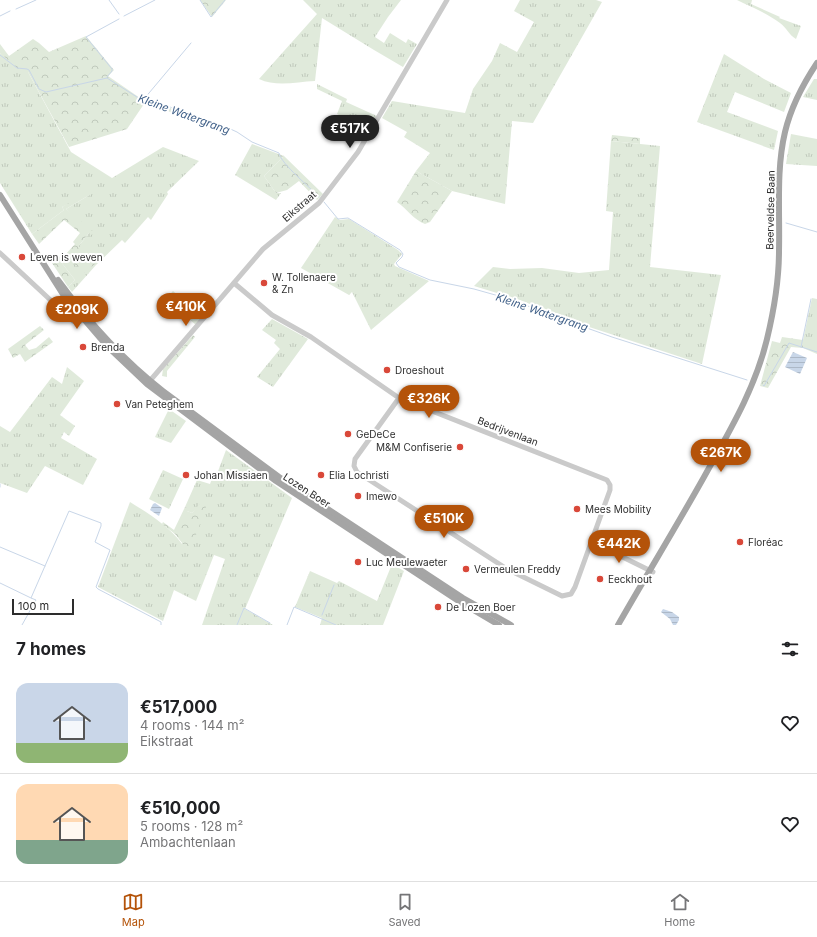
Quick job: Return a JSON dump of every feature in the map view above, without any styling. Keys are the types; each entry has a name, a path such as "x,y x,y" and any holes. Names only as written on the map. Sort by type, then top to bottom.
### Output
{"main road":[{"name":"Beerveldse Baan","path":"622,625 742,410 760,364 769,330 778,275 781,156 785,132 798,96 817,63"},
{"path":"0,195 45,266 52,272 79,311 149,383"},
{"name":"Lozen Boer","path":"149,383 276,481 460,602 499,625"},
{"name":"Lozen Boer","path":"149,383 278,477 463,598 511,625"},
{"name":"Beerveldse Baan","path":"618,625 652,571"}],"street":[{"name":"Eikstraat","path":"149,383 263,249 319,203 344,171 358,152 447,0"},
{"path":"0,253 70,317 77,322 85,318"},
{"name":"Bedrijvenlaan","path":"234,283 272,315 311,337 399,398 607,480 610,485 610,490 592,542"},
{"path":"70,317 79,311"},
{"path":"399,398 355,459 354,466 357,472 506,569 562,596 567,596 573,591 592,542 652,571"}],"green space":[{"path":"200,0 226,0 212,17"},
{"path":"303,0 401,0 375,37 384,43 390,33 406,43 408,39 417,44 403,67 322,18 315,81 272,83 259,79 317,14"},
{"path":"520,0 596,0 602,2 533,123 512,121 505,204 452,191 416,171 430,153 404,137 407,132 382,118 392,101 465,113 473,89 492,61 500,43 517,52 534,22 514,11"},
{"path":"737,0 752,0 751,4 780,17 779,18 801,26 796,39 775,19"},
{"path":"86,36 114,70 108,76 140,98 210,121 210,124 144,104 127,129 69,147 28,72 24,74 0,53 0,44 9,56 33,39 49,52"},
{"path":"0,53 28,72 71,152 112,178 163,147 199,161 167,192 168,194 151,220 148,217 125,243 122,240 96,265 72,292 68,287 75,280 58,258 64,253 85,273 78,247 89,233 66,209 91,194 62,207 64,210 32,234 0,183"},
{"path":"724,54 764,79 791,93 784,112 735,92 727,112 778,131 774,150 697,122"},
{"path":"814,79 817,79 817,100 803,97"},
{"path":"317,84 347,99 346,102 377,116 364,137 339,128 343,117 337,114 342,101 317,89"},
{"path":"791,134 817,139 817,166 786,164"},
{"path":"612,135 640,138 640,144 611,141"},
{"path":"611,141 660,146 650,267 721,275 702,364 577,323 520,300 474,286 493,267 510,269 542,268 579,273 609,270 613,212 606,211"},
{"path":"252,144 284,156 264,176 276,193 281,193 276,200 235,175"},
{"path":"284,156 323,194 317,200 299,181 287,190 276,193 264,176"},
{"path":"416,171 452,191 430,222 425,224 417,220 397,202"},
{"path":"89,191 91,194 66,209 94,232 92,235 89,233 78,247 95,264 84,273 65,255 75,244 73,242 80,233 64,220 39,244 32,234 64,210 62,207"},
{"path":"335,217 340,220 349,219 398,250 402,254 394,264 395,266 429,281 371,330 352,292 349,295 301,268"},
{"path":"58,258 75,280 68,287 52,263"},
{"path":"173,291 202,316 196,325 168,301 162,303"},
{"path":"812,298 817,299 817,354 803,348 803,340"},
{"path":"272,319 308,339 273,387 257,377 280,349 274,343 276,340 262,330"},
{"path":"40,326 44,330 25,345 29,350 36,348 49,337 53,342 25,362 20,354 13,358 8,349"},
{"path":"193,335 195,337 167,371 167,377 162,376 163,369"},
{"path":"782,337 803,340 803,348 791,347 768,388 760,386 772,341 780,343"},
{"path":"67,367 84,381 60,415 75,426 69,436 64,432 61,438 97,459 83,485 45,466 27,493 0,483 0,426 10,432 52,377 62,384"},
{"path":"169,409 186,421 171,443 155,437"},
{"path":"226,450 292,498 245,609 273,625 202,625 225,559 214,555 196,601 174,590 163,621 98,587 130,502 165,526 182,544 200,504 192,513 187,511 187,508 185,507 197,480 210,484 214,473 217,474"},
{"path":"163,470 183,479 169,509 149,499"},
{"path":"202,502 206,507 192,546 189,549 186,548 175,534 162,524 163,522 174,530 185,507 187,508 187,511 192,513"},
{"path":"392,564 404,571 383,625 320,625 322,618 295,607 310,571 337,583 339,581 377,601"}],"water":[{"path":"793,352 807,358 800,374 785,367"},
{"path":"155,503 162,508 159,516 150,510"},
{"path":"663,609 672,612 679,617 676,625 673,625 670,619 661,612"}],"waterway":[{"path":"16,9 36,0"},
{"path":"109,0 119,14"},
{"path":"124,16 155,0"},
{"path":"200,0 211,17 225,0"},
{"path":"0,16 10,11"},
{"path":"107,77 112,69 86,37 119,19"},
{"path":"144,99 191,43"},
{"name":"Kleine Watergrang","path":"0,55 17,68 29,70 39,89 46,92 107,78 140,99 146,99 215,122 237,132 252,142 279,153 290,169 319,197"},
{"name":"Kleine Watergrang","path":"324,202 338,219 348,218 400,250 403,254 396,263 399,267 430,280 474,289 513,300 612,337 747,380"},
{"path":"786,223 817,232"},
{"path":"801,347 811,299"},
{"name":"Kleine Watergrang","path":"763,385 764,386 789,343 817,352"},
{"path":"22,625 36,600 31,598 69,511 101,523 95,542 110,550 96,587 161,622 161,625"},
{"path":"0,547 45,566"},
{"path":"0,583 31,598"},
{"path":"322,615 334,585"},
{"path":"287,625 294,607 336,625"},
{"path":"237,625 244,608 270,623"}],"place":[{"name":"Leven is weven","path":"22,257"},
{"name":"W. Tollenaere & Zn","path":"264,283"},
{"name":"Brenda","path":"83,347"},
{"name":"Droeshout","path":"387,370"},
{"name":"Van Peteghem","path":"117,404"},
{"name":"GeDeCe","path":"348,434"},
{"name":"M&M Confiserie","path":"460,447"},
{"name":"Johan Missiaen","path":"186,475"},
{"name":"Elia Lochristi","path":"321,475"},
{"name":"Imewo","path":"358,496"},
{"name":"Mees Mobility","path":"577,509"},
{"name":"Floréac","path":"740,542"},
{"name":"Luc Meulewaeter","path":"358,562"},
{"name":"Vermeulen Freddy","path":"466,569"},
{"name":"Eeckhout","path":"600,579"},
{"name":"De Lozen Boer","path":"438,607"}]}
